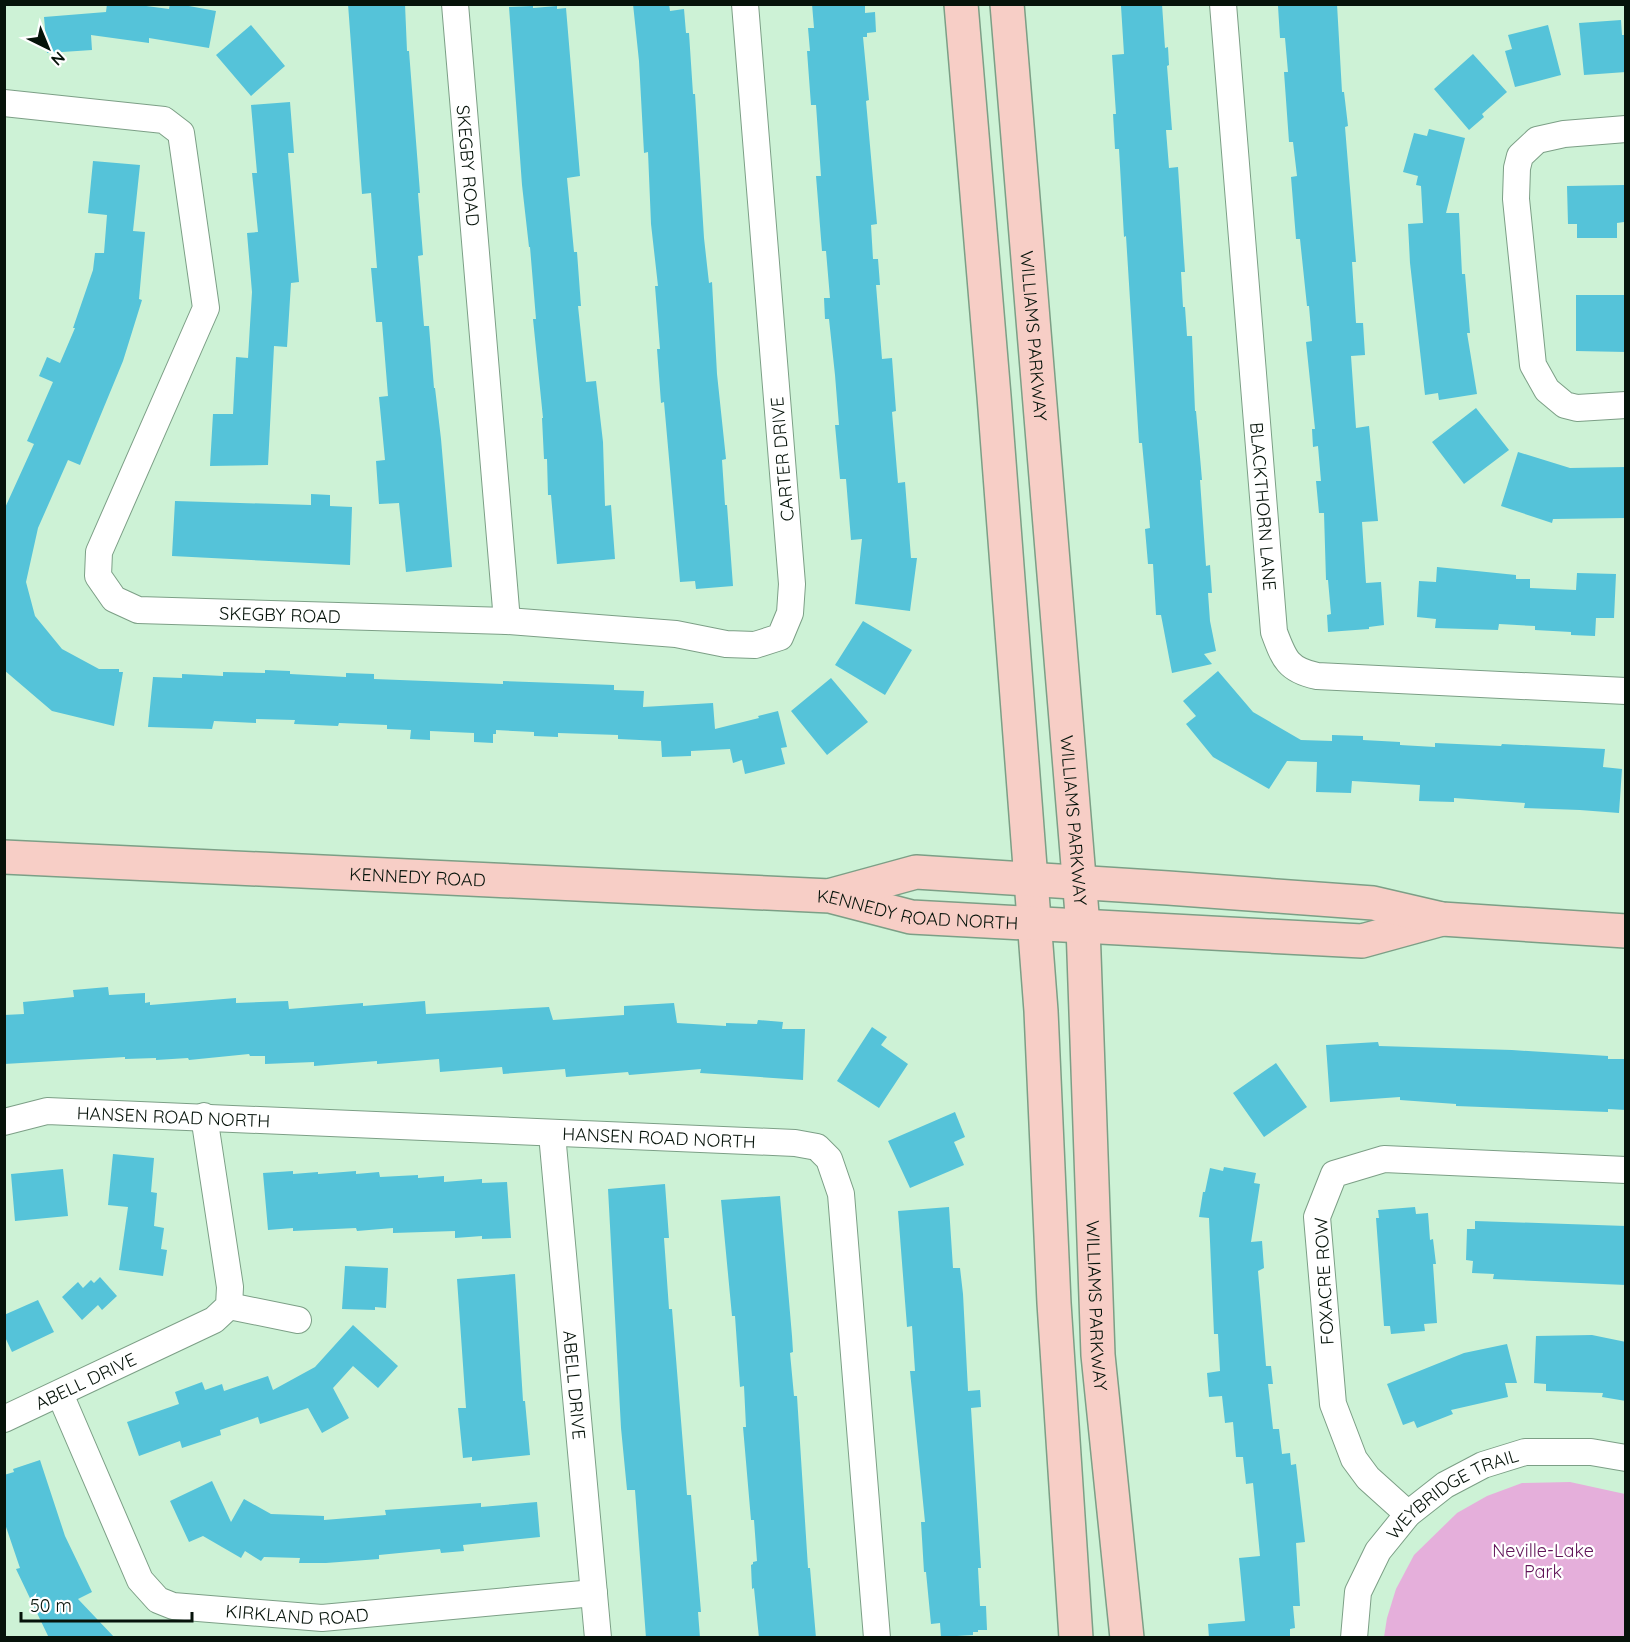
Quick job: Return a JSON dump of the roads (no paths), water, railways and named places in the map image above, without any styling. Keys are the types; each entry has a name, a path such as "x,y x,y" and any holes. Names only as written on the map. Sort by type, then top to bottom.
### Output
{"main road":[{"path":"961,4 994,396 1041,1011 1054,1303 1076,1638"},
{"name":"WILLIAMS PARKWAY","path":"1007,4 1083,926 1098,1355 1127,1638"},
{"name":"KENNEDY ROAD","path":"4,857 830,896"},
{"name":"KENNEDY ROAD NORTH","path":"830,896 916,872 1373,903 1442,919 1626,931"},
{"name":"KENNEDY ROAD NORTH","path":"830,896 911,917 1362,941 1442,919"}],"street":[{"name":"SKEGBY ROAD","path":"4,103 164,120 181,133 206,308 99,552 98,576 114,599 138,610 507,621 455,4"},
{"name":"CARTER DRIVE","path":"507,621 676,634 726,644 755,645 780,637 790,613 792,584 745,4"},
{"name":"BLACKTHORN LANE","path":"1223,4 1274,632 1288,665 1300,672 1317,676 1626,691"},
{"path":"1626,129 1564,134 1537,140 1520,156 1516,168 1516,199 1533,365 1547,390 1565,405 1577,408 1626,405"},
{"name":"HANSEN ROAD NORTH","path":"4,1122 47,1111 795,1143 817,1147 829,1159 841,1194 877,1638"},
{"path":"204,1116 230,1287 229,1306 298,1320"},
{"name":"ABELL DRIVE","path":"552,1134 598,1638"},
{"name":"FOXACRE ROW","path":"1408,1514 1368,1478 1354,1459 1333,1404 1317,1217 1334,1174 1384,1160 1626,1170"},
{"name":"ABELL DRIVE","path":"4,1419 214,1320 229,1306"},
{"name":"KIRKLAND ROAD","path":"60,1394 140,1580 158,1600 172,1606 322,1618 594,1593"},
{"name":"WEYBRIDGE TRAIL","path":"1354,1638 1358,1592 1378,1551 1408,1514 1445,1485 1483,1465 1525,1452 1591,1452 1626,1458"}],"park label":[{"name":"Neville-Lake Park","path":"1543,1560"}]}
